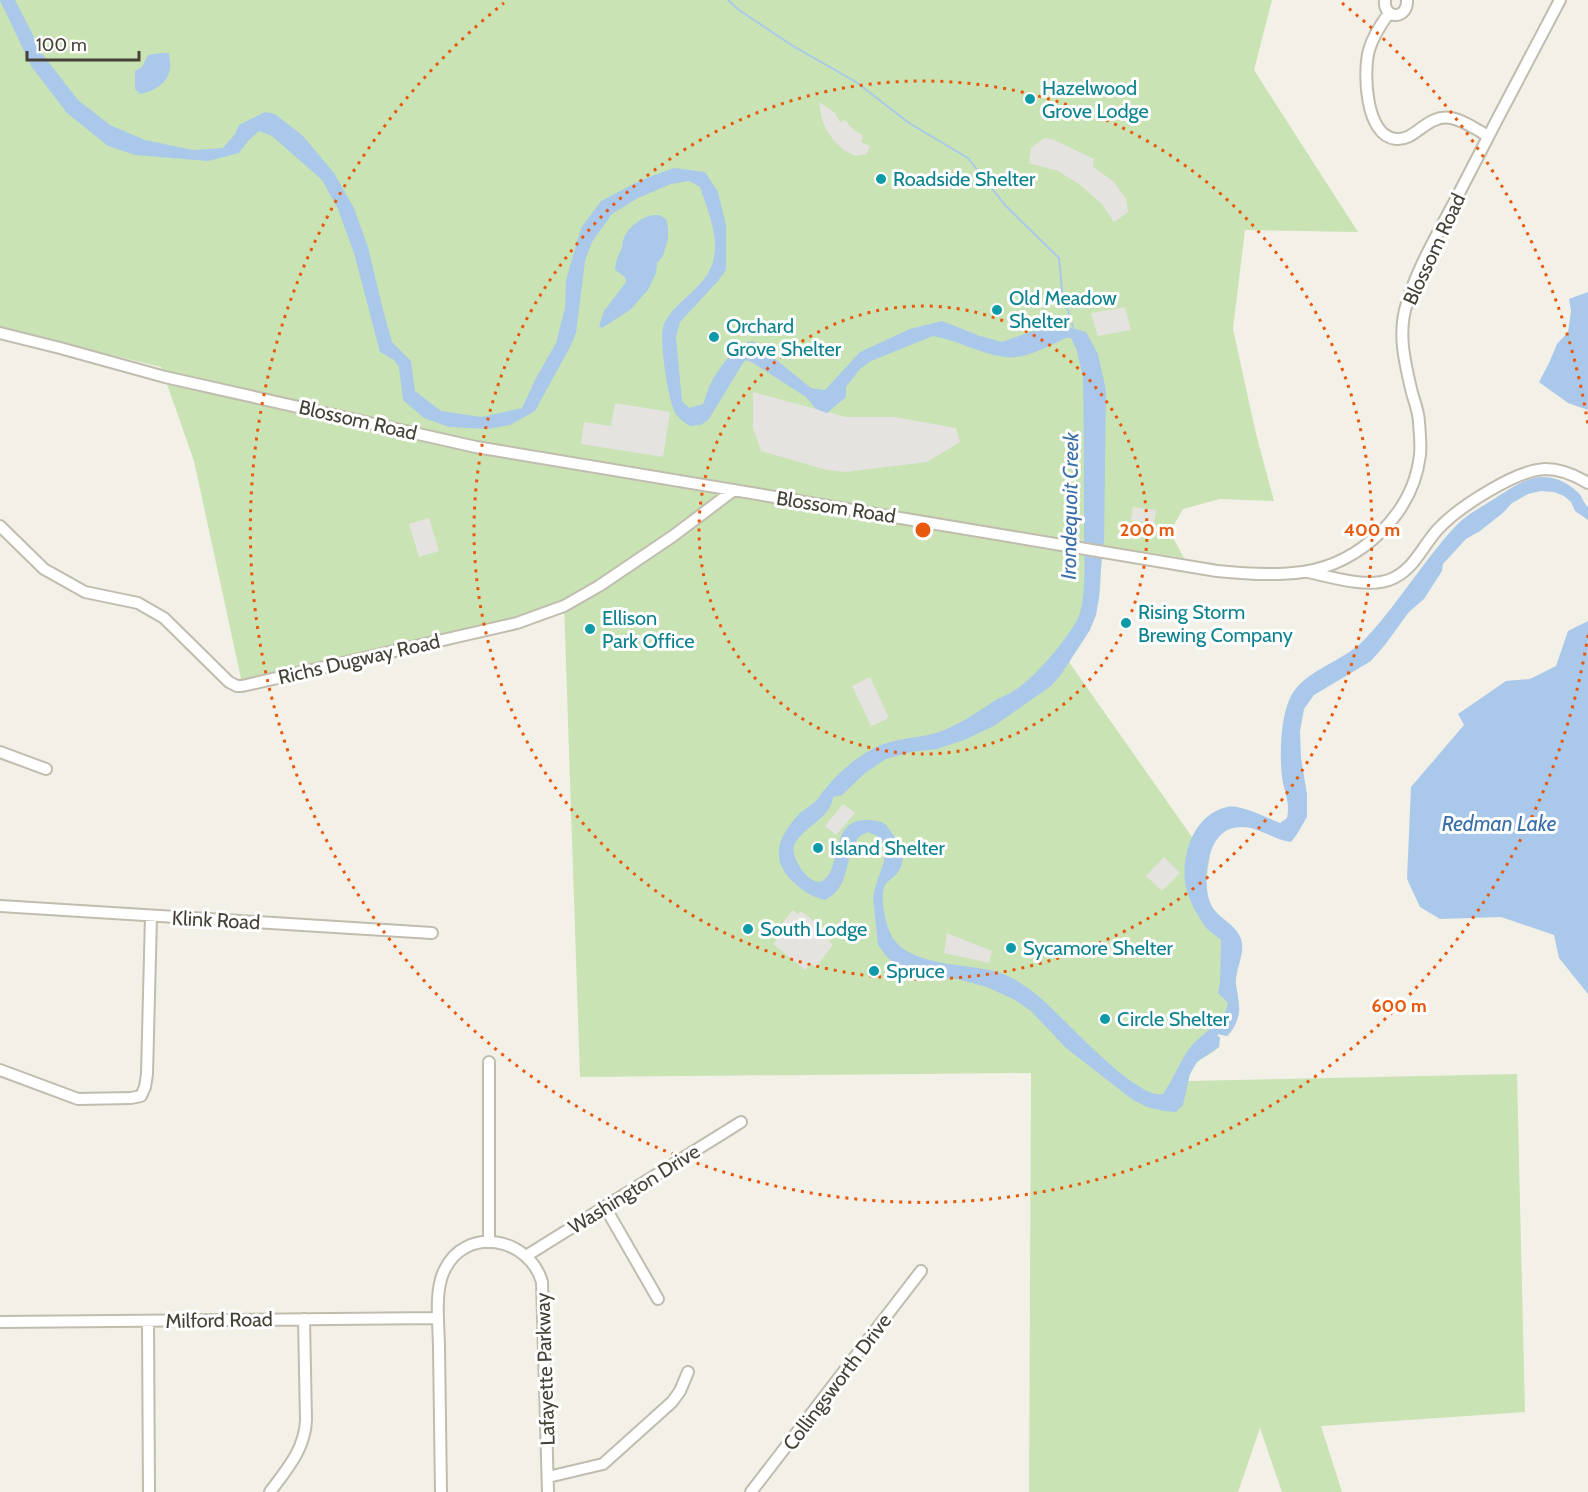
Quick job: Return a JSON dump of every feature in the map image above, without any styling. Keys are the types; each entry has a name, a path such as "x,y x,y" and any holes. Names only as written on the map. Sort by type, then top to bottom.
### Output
{"street":[{"path":"1385,0 1384,6 1389,13 1396,15 1403,13 1407,7 1407,0"},
{"name":"Blossom Road","path":"0,333 165,377 476,447 1190,567 1238,574 1305,571 1325,566 1358,551 1391,521 1410,491 1420,455 1420,439 1419,420 1403,353 1403,320 1406,305 1430,248 1560,0"},
{"path":"1389,13 1369,49 1366,76 1374,118 1384,135 1399,140 1407,138 1432,120 1444,117 1459,120 1488,136"},
{"path":"1305,571 1355,581 1389,580 1407,570 1429,539 1447,520 1472,501 1506,482 1528,472 1547,469 1568,473 1588,483"},
{"name":"Richs Dugway Road","path":"0,526 50,574 93,594 138,603 164,618 229,682 243,686 517,623 564,606 599,586 674,536 734,490"},
{"path":"0,752 46,769"},
{"name":"Klink Road","path":"0,906 432,933"},
{"path":"0,1070 78,1099 141,1096 147,1074 152,916"},
{"path":"489,1062 489,1242"},
{"name":"Washington Drive","path":"526,1256 741,1122"},
{"path":"605,1207 658,1299"},
{"path":"441,1492 438,1318 439,1286 444,1271 448,1263 462,1250 472,1245 489,1242 507,1244 526,1256"},
{"name":"Lafayette Parkway","path":"526,1256 539,1272 543,1289 548,1492"},
{"name":"Collingsworth Drive","path":"751,1492 921,1271"},
{"name":"Milford Road","path":"0,1322 438,1318"},
{"path":"270,1492 298,1452 306,1428 304,1319"},
{"path":"148,1321 148,1492"},
{"path":"548,1477 603,1464 672,1402 680,1391 687,1372"}],"green space":[{"path":"0,0 1272,0 1254,70 1358,232 1245,230 1233,329 1256,434 1274,501 1220,499 1183,509 1170,532 1184,558 1105,546 1097,608 1087,632 1069,662 1192,837 1210,857 1207,888 1210,902 1219,915 1234,928 1242,944 1236,978 1239,1009 1236,1022 1227,1036 1218,1034 1219,1047 1196,1063 1188,1081 1517,1074 1525,1412 1321,1426 1342,1492 1282,1492 1260,1428 1238,1492 1029,1492 1031,1073 580,1077 564,603 519,619 398,644 242,683 194,461 161,367 0,328"}],"shaded area":[{"path":"819,102 835,113 840,122 845,120 863,136 861,142 870,146 867,154 856,156 845,151 835,142 822,120"},
{"path":"1044,138 1052,139 1094,159 1093,167 1113,181 1126,199 1128,212 1114,222 1102,204 1079,184 1058,171 1029,163 1031,148"},
{"path":"934,171 947,175 967,176 968,183 951,183 934,178"},
{"path":"1125,307 1131,330 1098,336 1091,313"},
{"path":"753,392 846,417 894,417 956,428 960,442 927,462 846,472 827,470 761,451 753,428"},
{"path":"615,403 670,412 663,457 581,444 584,422 611,426"},
{"path":"1133,507 1156,510 1154,523 1131,520"},
{"path":"429,518 439,551 419,557 409,524"},
{"path":"870,677 889,718 871,726 852,686"},
{"path":"843,804 855,813 836,835 825,826"},
{"path":"1164,857 1180,873 1162,891 1146,876"},
{"path":"793,910 798,914 801,911 833,936 829,942 833,945 816,967 811,964 805,970 773,944 777,939 773,935"},
{"path":"947,933 992,951 989,963 944,953"}],"water":[{"path":"0,0 15,0 40,51 78,100 110,125 145,140 193,150 223,148 235,134 239,125 265,112 275,114 303,136 334,173 354,208 368,247 392,342 411,361 415,391 441,411 481,417 522,408 556,343 565,308 566,280 581,228 601,201 641,180 674,168 705,172 718,192 726,225 726,270 680,322 676,337 682,401 689,408 703,404 715,375 724,362 735,350 747,342 753,341 811,388 825,390 860,352 910,329 942,321 1002,342 1030,332 1062,325 1086,332 1098,354 1106,390 1104,541 1099,597 1096,615 1090,630 1051,686 994,726 964,740 937,749 911,752 886,759 865,773 842,795 833,797 828,810 801,836 794,846 794,851 803,871 808,877 819,882 824,880 833,865 841,836 846,828 864,820 878,821 888,826 902,846 903,852 900,870 886,883 883,891 884,914 895,941 904,949 929,960 986,969 1008,976 1033,992 1117,1070 1150,1092 1163,1094 1188,1050 1223,1016 1228,1003 1218,993 1221,940 1201,921 1186,887 1185,870 1188,847 1198,826 1216,811 1227,807 1246,809 1280,823 1287,818 1288,805 1282,774 1281,740 1284,717 1290,698 1296,689 1313,674 1345,655 1364,640 1462,520 1514,487 1535,478 1559,480 1571,486 1581,496 1588,507 1588,520 1575,511 1571,502 1564,496 1554,492 1541,491 1528,494 1512,503 1480,531 1466,539 1443,564 1442,571 1424,599 1409,612 1371,661 1314,695 1304,709 1300,731 1301,758 1307,794 1307,817 1297,834 1291,842 1248,828 1232,828 1218,838 1208,861 1207,889 1211,905 1235,929 1241,939 1241,956 1236,979 1239,1010 1236,1022 1227,1036 1218,1034 1219,1047 1197,1062 1190,1074 1183,1105 1176,1112 1147,1107 1133,1100 1066,1048 1031,1011 1015,1000 987,987 957,979 929,978 904,971 887,957 878,945 873,898 884,861 884,845 877,836 868,832 858,838 841,885 832,896 825,900 807,893 791,880 784,871 779,854 783,837 793,821 815,802 852,762 886,743 936,733 960,723 1012,692 1049,659 1078,618 1083,599 1084,574 1083,378 1077,351 1071,338 1028,354 1005,357 933,336 871,361 860,369 846,387 846,397 827,413 816,409 806,397 746,360 709,419 701,425 690,426 679,418 673,407 667,384 662,341 664,324 674,309 707,275 714,257 713,227 707,206 700,187 689,181 671,184 638,198 612,214 592,242 585,261 576,333 535,411 510,425 488,429 449,427 424,418 403,400 399,367 394,360 380,352 354,253 338,209 322,180 272,136 259,131 239,153 208,161 135,155 108,146 67,113 31,66"},
{"path":"169,53 169,74 155,89 140,94 135,89 135,71 142,67 148,55"},
{"path":"653,215 666,219 668,227 668,239 663,256 657,263 656,273 648,290 630,310 602,328 599,326 604,311 626,282 625,277 615,270 623,239 636,223"},
{"path":"1588,292 1588,410 1568,403 1539,382 1557,344 1568,332 1571,311 1569,299"},
{"name":"Redman Lake","path":"1588,621 1588,994 1559,958 1554,935 1501,917 1440,919 1420,907 1407,879 1411,787 1464,725 1458,714 1506,681 1530,679 1556,666 1568,631"}],"waterway":[{"path":"728,0 739,10 793,46 856,82 909,123 968,158 1005,205 1059,258 1062,291 1073,327"}],"place":[{"name":"Hazelwood Grove Lodge","path":"1030,99"},
{"name":"Roadside Shelter","path":"881,179"},
{"name":"Old Meadow Shelter","path":"997,310"},
{"name":"Orchard Grove Shelter","path":"714,337"},
{"name":"Rising Storm Brewing Company","path":"1126,623"},
{"name":"Ellison Park Office","path":"590,629"},
{"name":"Island Shelter","path":"818,848"},
{"name":"South Lodge","path":"748,929"},
{"name":"Sycamore Shelter","path":"1011,948"},
{"name":"Spruce","path":"874,971"},
{"name":"Circle Shelter","path":"1105,1019"}],"water label":[{"name":"Irondequoit Creek","path":"1070,506"}]}
